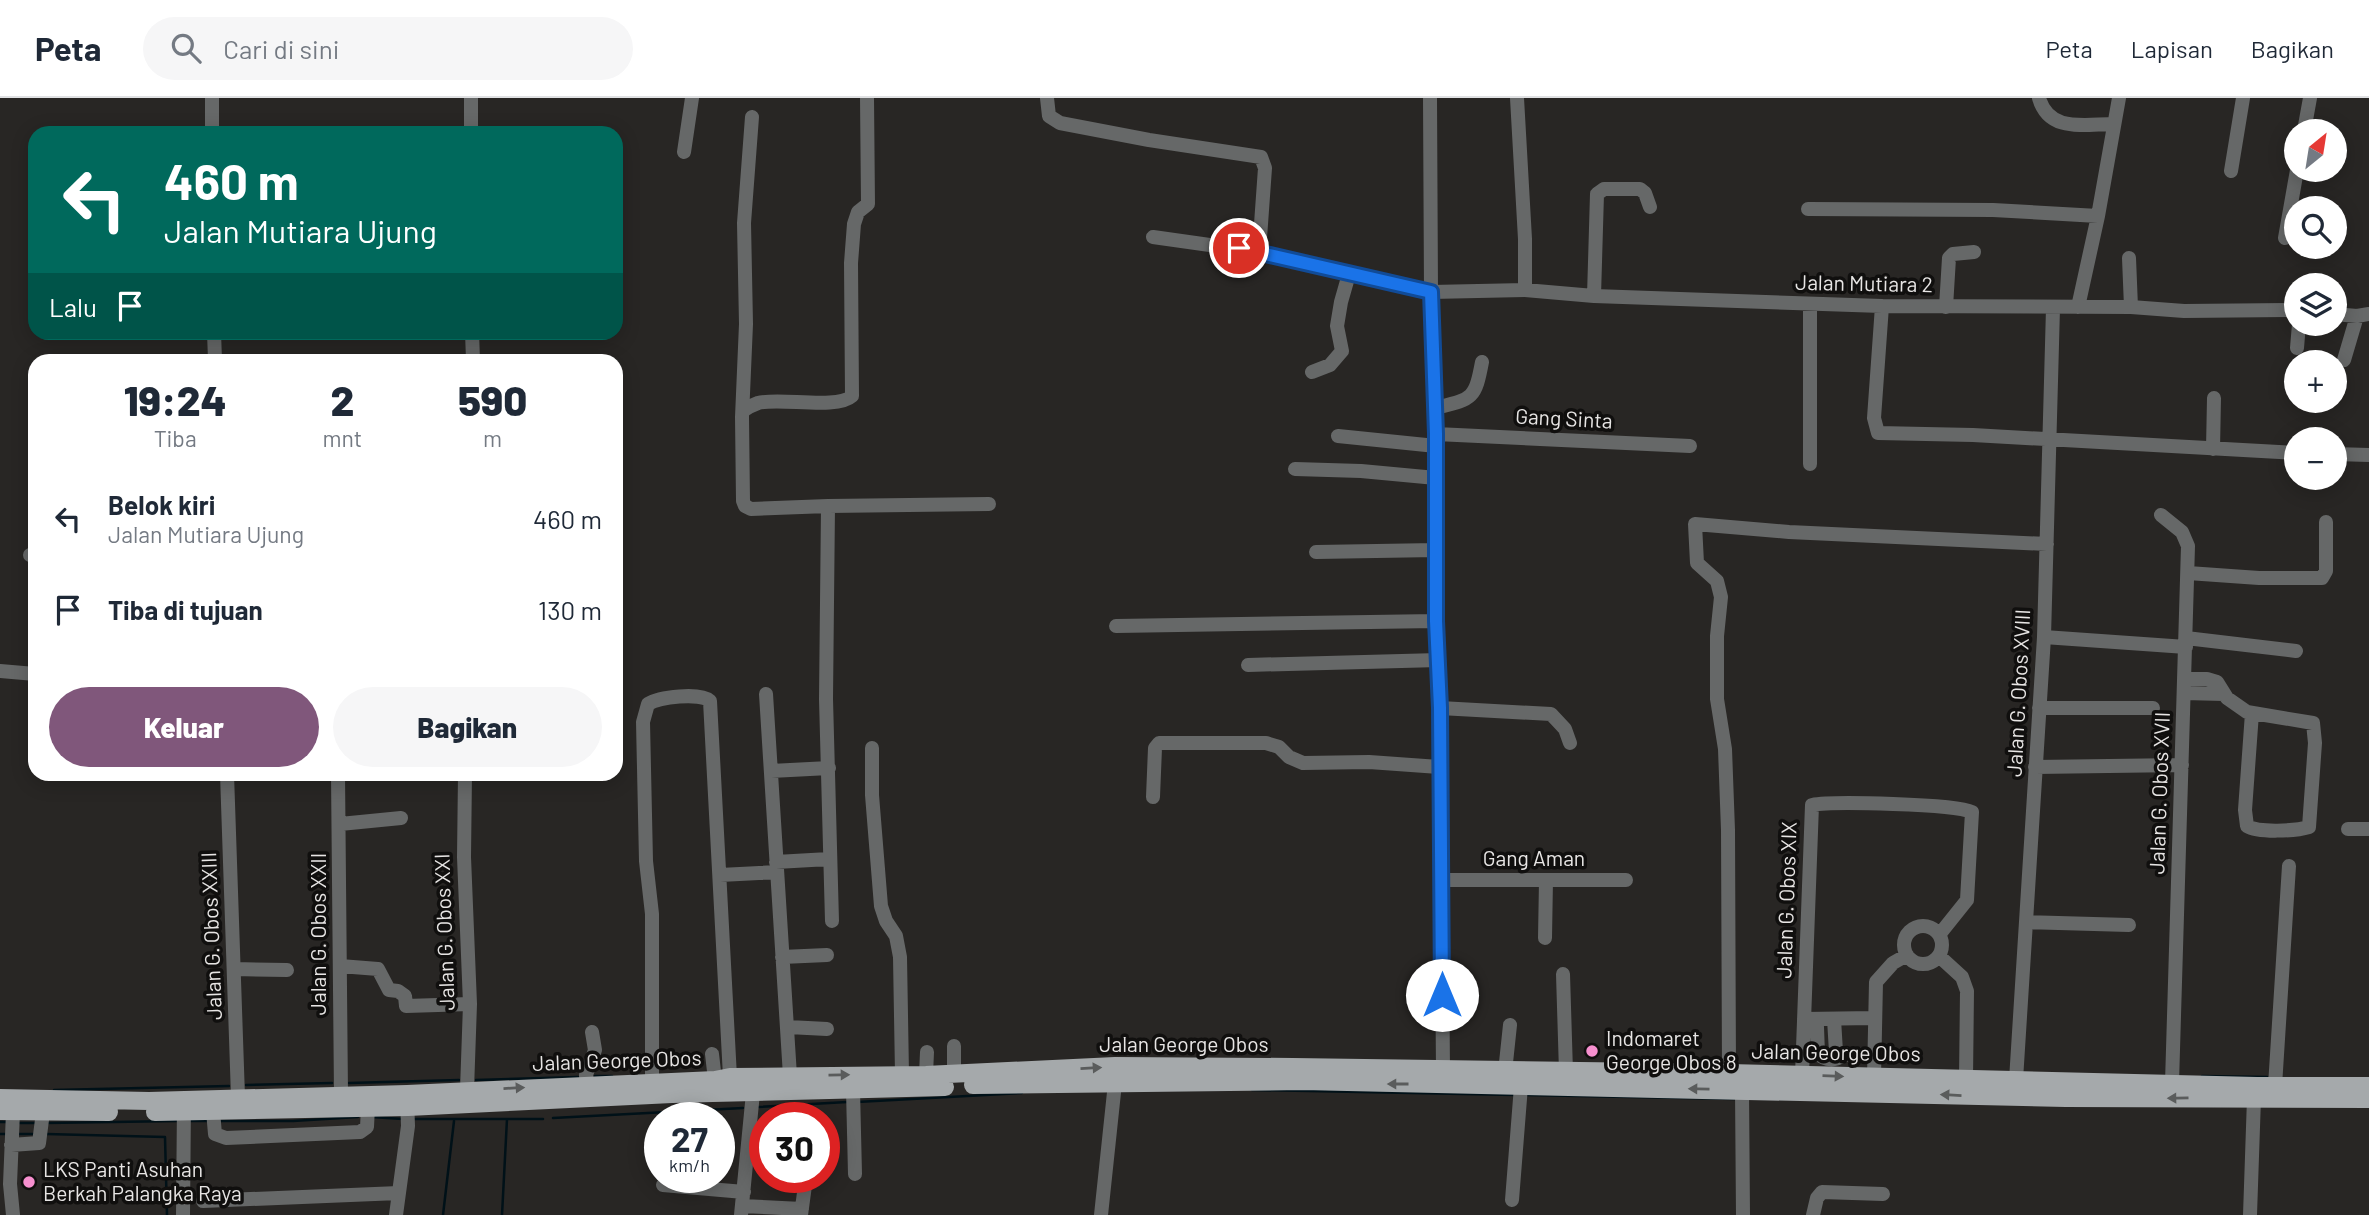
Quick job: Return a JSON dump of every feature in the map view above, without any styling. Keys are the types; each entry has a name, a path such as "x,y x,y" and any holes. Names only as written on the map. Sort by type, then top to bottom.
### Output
{"main road":[{"name":"Jalan George Obos","path":"8,1113 42,1120 184,1114 238,1097 338,1115 368,1114 408,1110 467,1090 1115,1066 1505,1072 1802,1070 1874,1077 1966,1074 2016,1080 2369,1086"},
{"name":"Jalan George Obos","path":"8,1113 184,1114 213,1118 293,1121 408,1110 672,1094 1023,1084 1303,1081 2066,1098 2369,1099"}],"street":[{"path":"212,98 212,126"},
{"path":"462,98 486,98"},
{"path":"471,98 471,126"},
{"path":"684,152 692,98"},
{"path":"743,411 761,402 828,402 848,400 852,396 850,263 854,219 868,204 867,98"},
{"path":"1047,98 1049,116 1060,122 1262,158 1265,168 1259,252"},
{"path":"1430,98 1443,1070"},
{"path":"1517,98 1525,239 1524,290"},
{"path":"2039,98 2043,111 2050,119 2061,123 2114,124"},
{"path":"2078,307 2098,216 2119,98"},
{"path":"2231,171 2243,98"},
{"path":"2306,119 2310,98"},
{"path":"752,117 744,223 746,324 742,486 745,506 751,509 989,504"},
{"path":"1594,296 1597,194 1604,189 1640,189 1645,193 1650,207"},
{"path":"1808,209 1993,210 2098,216"},
{"name":"Jalan Mutiara 2","path":"1153,237 1259,252 1431,292 1524,290 1594,296 1882,306 2284,310"},
{"path":"1946,307 1949,258 1953,254 1974,252"},
{"path":"2129,258 2131,307"},
{"path":"1312,372 1330,366 1342,351 1337,328 1340,302 1349,274"},
{"path":"1810,304 1810,464"},
{"path":"1882,306 1874,418 1878,433 1973,435 2284,452"},
{"name":"Jalan G. Obos XVIII","path":"2016,1080 2044,637 2053,308"},
{"path":"2347,353 2363,315"},
{"path":"2297,348 2298,336"},
{"path":"1435,408 1473,395 1482,362"},
{"path":"2213,449 2214,398"},
{"name":"Gang Sinta","path":"1339,436 1690,446"},
{"path":"2347,454 2369,455"},
{"path":"1295,469 1373,471 1436,478"},
{"path":"828,506 826,699 832,921"},
{"name":"Jalan G. Obos XVII","path":"2161,514 2182,532 2188,545 2172,1083"},
{"path":"2188,573 2259,578 2322,578 2326,571 2326,522"},
{"path":"1729,1069 1726,749 1717,699 1717,636 1721,597 1717,581 1697,563 1695,524 1789,532 2047,544"},
{"path":"1317,552 1436,550"},
{"path":"1116,626 1436,621"},
{"path":"2044,637 2186,642 2296,650"},
{"path":"1248,665 1439,660"},
{"path":"0,671 28,673"},
{"path":"2185,686 2224,694 2233,703 2252,713 2314,723 2315,743 2308,827 2261,830 2247,826 2245,810 2252,713"},
{"path":"766,694 790,1076"},
{"path":"652,1082 652,914 646,861 643,722 648,704 654,700 700,696 710,701 720,875 723,1079"},
{"path":"1440,708 1551,714 1565,730 1570,743"},
{"path":"2039,708 2153,708"},
{"path":"1153,797 1155,748 1159,743 1266,743 1279,747 1289,757 1303,763 1369,762 1439,767"},
{"path":"872,748 872,795 880,895 883,915 896,936 900,957 902,1074"},
{"path":"2035,767 2182,765"},
{"path":"771,771 829,768"},
{"name":"Jalan G. Obos XXIII","path":"227,781 238,1097"},
{"name":"Jalan G. Obos XXII","path":"338,781 338,1115"},
{"name":"Jalan G. Obos XXI","path":"465,781 464,857 470,1004 467,1090"},
{"name":"Jalan G. Obos XIX","path":"1802,1070 1809,1019 1812,805 1905,805 1969,810 1972,814 1967,900 1940,935"},
{"path":"340,824 401,818"},
{"path":"2348,829 2369,829"},
{"path":"720,875 829,859"},
{"path":"2275,1086 2289,866"},
{"name":"Gang Aman","path":"1442,880 1626,880"},
{"path":"1545,938 1546,880"},
{"path":"2026,922 2129,925"},
{"path":"1927,926 1940,935 1942,945 1939,956 1927,964 1912,961 1907,955 1904,941 1912,928 1927,926"},
{"path":"782,957 827,955"},
{"path":"1874,1077 1876,982 1893,962 1907,955"},
{"path":"1939,956 1962,977 1967,991 1966,1074"},
{"path":"340,967 378,969 389,989 402,993 406,1006 470,1004"},
{"path":"234,969 287,970"},
{"path":"1563,974 1566,1072"},
{"path":"1809,1019 1874,1018"},
{"path":"1809,1019 1817,1027 1818,1054 1830,1060 1844,1055"},
{"path":"1834,1019 1835,1050 1839,1054 1874,1054"},
{"path":"1505,1072 1510,1024"},
{"path":"788,1027 827,1029"},
{"path":"587,1085 586,1075 595,1050 592,1032"},
{"path":"954,1046 954,1074"},
{"path":"926,1075 927,1052"},
{"path":"712,1054 723,1079"},
{"path":"1101,1215 1115,1083"},
{"path":"1512,1200 1521,1086"},
{"path":"853,1090 855,1174"},
{"path":"1742,1090 1743,1215"},
{"path":"742,1204 753,1093"},
{"path":"2250,1215 2254,1098"},
{"path":"396,1215 408,1110"},
{"path":"8,1113 13,1215"},
{"path":"183,1215 184,1114"},
{"path":"213,1118 215,1134 226,1138 293,1121 338,1115 363,1131 367,1127 368,1114"},
{"path":"11,1145 39,1143 42,1120"},
{"path":"1813,1215 1817,1198 1822,1192 1883,1194"},
{"path":"203,1201 399,1193"},
{"path":"696,1193 742,1204 801,1212 804,1193"}],"waterway":[{"path":"595,1076 612,1076"},
{"path":"2202,1076 2267,1077"},
{"path":"476,1080 578,1077"},
{"path":"349,1083 459,1080"},
{"path":"246,1085 332,1083"},
{"path":"54,1090 229,1086"},
{"path":"1252,1090 1515,1095"},
{"path":"857,1102 1022,1093"},
{"path":"1525,1095 1735,1099"},
{"path":"840,1102 847,1102"},
{"path":"553,1118 743,1108"},
{"path":"218,1121 293,1121 358,1117"},
{"path":"371,1117 403,1119"},
{"path":"413,1119 543,1119"},
{"path":"502,1215 507,1119"},
{"path":"46,1123 179,1121"},
{"path":"190,1121 207,1121"},
{"path":"443,1215 454,1121"},
{"path":"0,1122 8,1122"},
{"path":"18,1123 36,1123"},
{"path":"0,1134 8,1134"},
{"path":"18,1134 36,1134"},
{"path":"46,1134 165,1137 167,1215"}],"place":[{"name":"Indomaret George Obos 8","path":"1592,1051"},
{"name":"LKS Panti Asuhan Berkah Palangka Raya","path":"29,1182"}],"route":[{"path":"1239,248 1431,292 1436,434 1442,995"}]}
